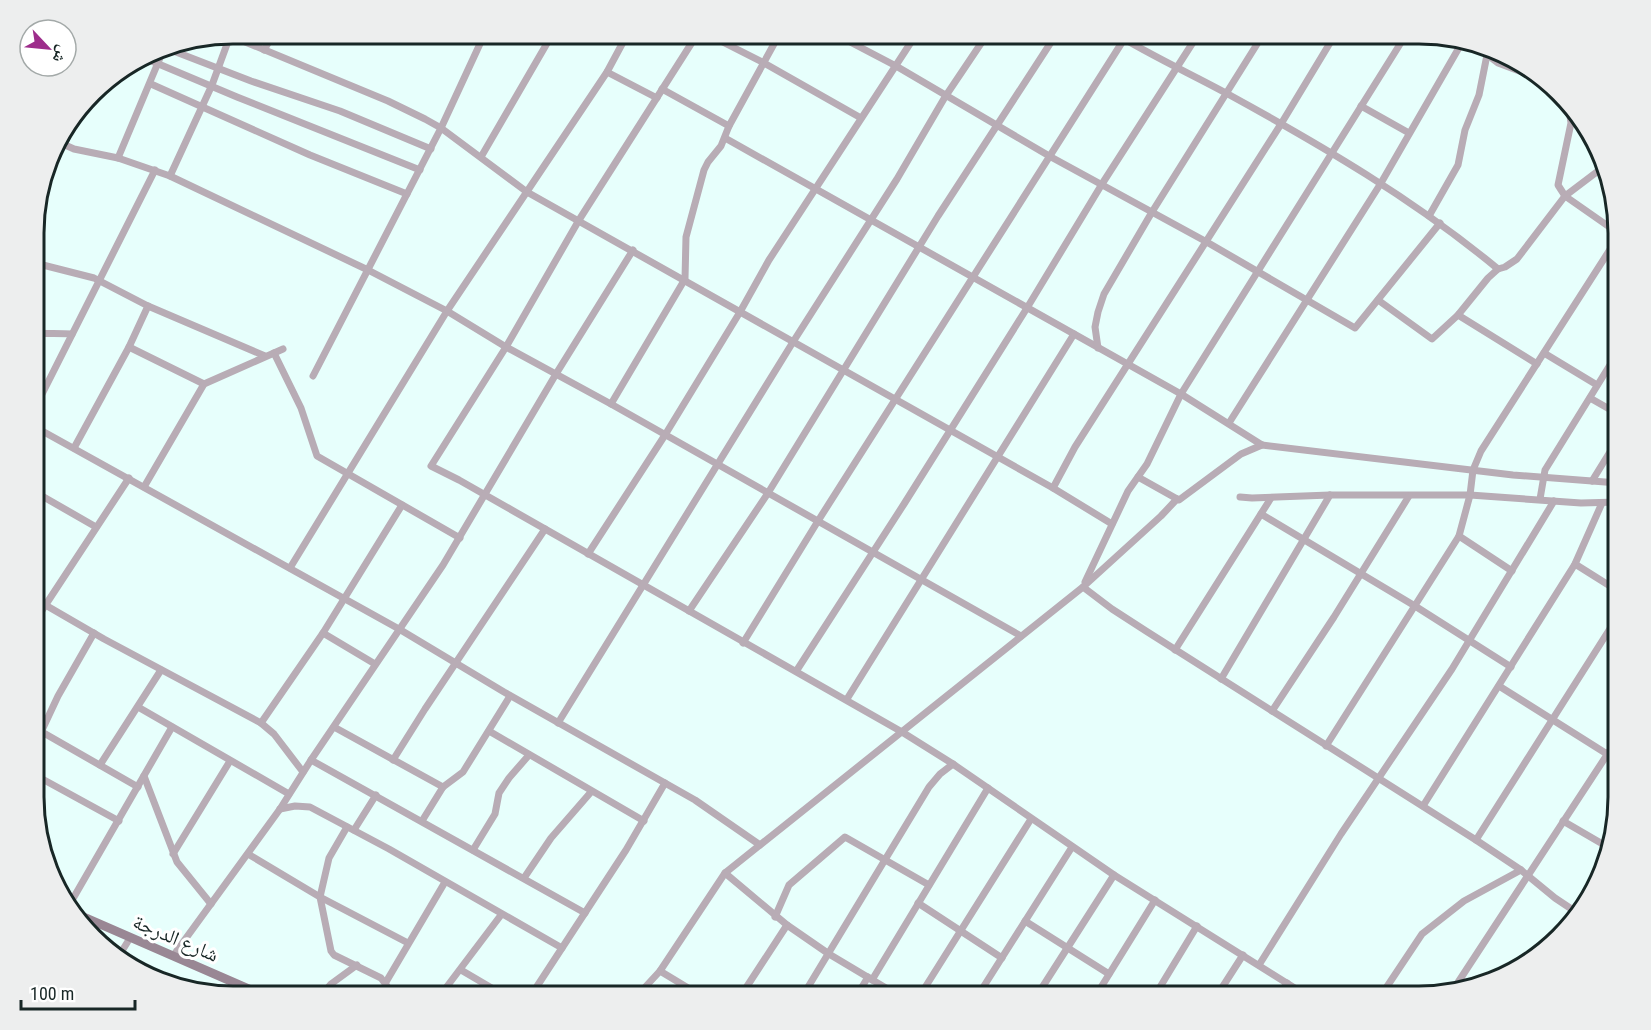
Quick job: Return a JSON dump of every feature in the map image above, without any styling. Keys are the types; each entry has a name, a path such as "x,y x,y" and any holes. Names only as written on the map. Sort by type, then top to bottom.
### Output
{"street":[{"path":"170,176 220,67 226,44"},
{"path":"250,44 388,101 441,128 527,192 685,279 1053,488 1112,524"},
{"path":"264,50 268,44"},
{"path":"313,376 431,149 480,44"},
{"path":"481,157 547,44"},
{"path":"290,568 447,311 607,72 621,44"},
{"path":"691,44 579,220 506,347 431,466 743,643 797,670 902,732 953,764 1113,875 1292,986"},
{"path":"727,44 861,118"},
{"path":"611,404 685,279 686,237 708,162 721,146 729,126 774,44"},
{"path":"856,44 945,97 1205,241 1355,328 1440,223"},
{"path":"588,554 665,435 815,187 910,44"},
{"path":"558,723 945,97 981,44"},
{"path":"689,611 768,493 919,246 1050,44"},
{"path":"743,643 1121,44"},
{"path":"1139,44 1381,183 1440,223 1498,269"},
{"path":"797,670 1027,308 1101,184 1192,44"},
{"path":"1098,348 1095,327 1104,294 1152,212 1257,44"},
{"path":"1053,488 1075,447 1129,365 1329,44"},
{"path":"1083,587 1128,491 1147,464 1181,394 1400,44"},
{"path":"1228,423 1381,183 1460,48"},
{"path":"178,52 251,81 340,111 431,149"},
{"path":"1429,216 1458,165 1465,130 1479,95 1487,57"},
{"path":"118,158 160,58"},
{"path":"1494,59 1516,71"},
{"path":"154,61 420,170"},
{"path":"607,72 657,98"},
{"path":"151,84 320,159 407,194"},
{"path":"662,89 729,126"},
{"path":"1361,106 1409,133"},
{"path":"1570,119 1557,183 1565,196 1607,225"},
{"path":"724,138 1181,394 1262,445 1473,470 1607,482"},
{"path":"65,145 118,158 170,176 368,270 447,311 506,347 1021,636"},
{"path":"44,390 155,170"},
{"path":"1378,300 1432,339 1458,315 1488,278 1498,269 1517,259 1565,196 1597,172"},
{"path":"173,956 280,809 460,538 556,374 633,250"},
{"path":"1326,746 1459,536 1470,495 1473,470 1481,451 1607,254"},
{"path":"44,265 99,280 148,306 265,356"},
{"path":"74,448 129,347 148,306"},
{"path":"1458,315 1537,364"},
{"path":"44,334 54,332 72,334"},
{"path":"847,699 1074,334"},
{"path":"129,347 204,384"},
{"path":"144,487 204,384 283,349"},
{"path":"274,353 292,387 317,456 460,538"},
{"path":"1544,353 1597,385"},
{"path":"1540,499 1543,477 1607,369"},
{"path":"1590,398 1607,408"},
{"path":"44,432 399,629 510,696 665,783 729,822 760,845"},
{"path":"1138,477 1177,499 1182,499 1241,454 1262,445"},
{"path":"1592,481 1607,457"},
{"path":"129,478 45,604 161,670 261,723 274,734 303,772"},
{"path":"1221,679 1330,495"},
{"path":"1240,497 1470,495 1607,503"},
{"path":"1272,711 1409,496"},
{"path":"44,497 96,527"},
{"path":"1175,650 1271,498"},
{"path":"646,986 660,971 725,873 1083,587 1177,499"},
{"path":"1259,965 1378,778 1470,640 1554,501"},
{"path":"1423,806 1575,564 1602,503"},
{"path":"261,723 345,599 402,505"},
{"path":"1261,514 1415,606 1511,667"},
{"path":"393,760 545,529"},
{"path":"1459,536 1512,571"},
{"path":"1575,564 1607,584"},
{"path":"1083,587 1175,650 1476,840 1528,875 1571,909"},
{"path":"44,719 94,633"},
{"path":"323,633 375,664"},
{"path":"1476,840 1607,633"},
{"path":"99,765 161,670"},
{"path":"1458,982 1607,754 1499,686"},
{"path":"422,821 443,787 463,772 510,696"},
{"path":"138,707 289,794"},
{"path":"74,900 172,727"},
{"path":"334,727 443,787"},
{"path":"489,731 644,821"},
{"path":"44,733 138,787"},
{"path":"474,850 495,814 500,793 509,778 529,755"},
{"path":"311,760 585,913"},
{"path":"173,854 230,761"},
{"path":"809,986 929,787 953,764"},
{"path":"144,776 173,854 182,869 211,904"},
{"path":"44,780 119,821"},
{"path":"537,986 644,821 665,783"},
{"path":"864,986 988,788"},
{"path":"524,878 551,838 591,792"},
{"path":"376,795 329,858 320,897 332,953 376,974 388,986"},
{"path":"280,809 295,806 310,807 562,948"},
{"path":"926,986 1031,819"},
{"path":"1563,821 1602,843"},
{"path":"775,917 789,885 841,838 847,837 929,885"},
{"path":"984,986 1072,847"},
{"path":"248,854 320,897 408,943"},
{"path":"1387,986 1422,934 1464,901 1521,870"},
{"path":"725,873 787,926 883,986"},
{"path":"1043,986 1113,875"},
{"path":"386,982 444,882"},
{"path":"1103,986 1155,900"},
{"path":"918,903 1002,958"},
{"path":"448,986 501,915"},
{"name":"شارع الدرجة","path":"87,919 242,986"},
{"path":"1024,921 1109,974"},
{"path":"748,986 787,926"},
{"path":"1161,986 1197,926"},
{"path":"122,951 130,938"},
{"path":"1223,986 1243,955"},
{"path":"329,986 357,965"},
{"path":"461,970 488,986"},
{"path":"660,971 685,986"}]}
